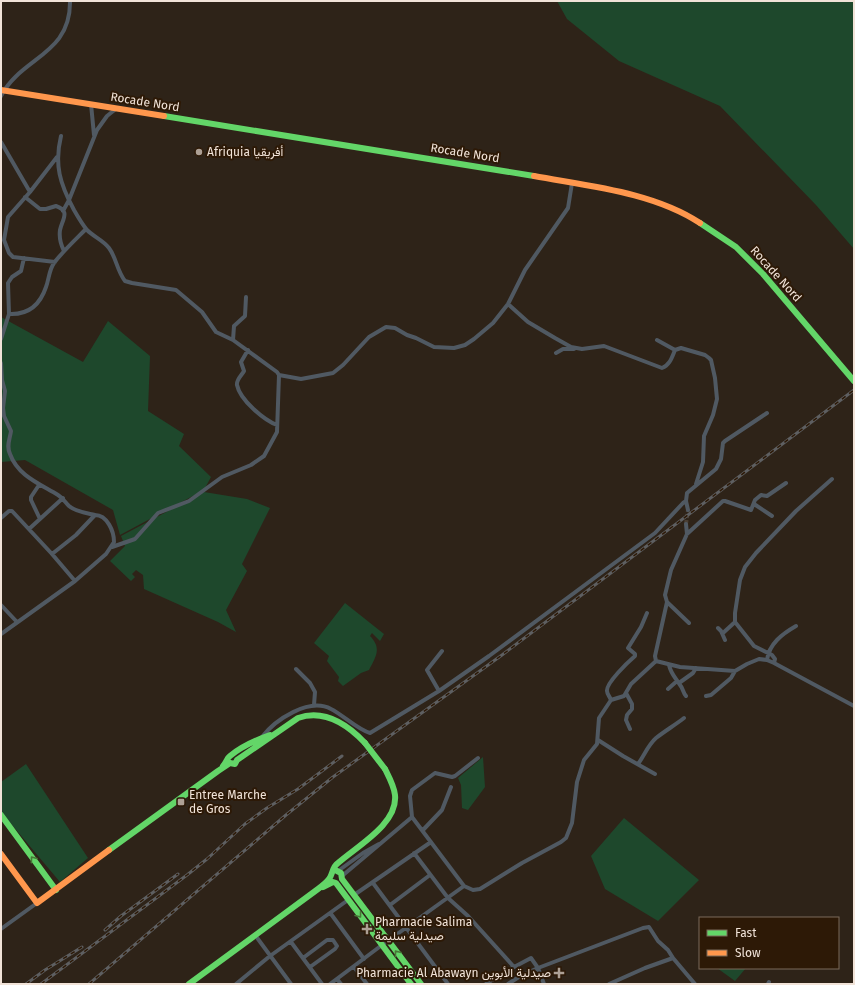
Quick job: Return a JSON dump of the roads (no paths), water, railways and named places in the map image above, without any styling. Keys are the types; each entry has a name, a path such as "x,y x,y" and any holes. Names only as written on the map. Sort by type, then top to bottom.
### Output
{"main road":[{"name":"Rocade Nord","path":"2,92 117,108 572,183 619,192 661,204 697,221 726,239 747,257 854,381"},
{"path":"235,757 252,750 299,717 318,714 330,717 348,728 358,735 365,743 385,769 393,786 395,804 392,814 380,828 346,858 337,863 336,877 348,900 411,984"},
{"path":"1,854 37,903 229,762 235,764 235,757 254,740 273,734"},
{"path":"252,750 262,738"},
{"path":"1,816 56,890"},
{"path":"193,983 255,935 336,877"},
{"path":"336,877 354,896 421,984"}],"street":[{"path":"2,92 19,72 47,52 58,39 68,16 70,1"},
{"path":"90,104 94,136"},
{"path":"63,211 69,200 94,136 103,120 117,108"},
{"path":"61,136 57,164 60,178 69,200 86,229 106,244 111,251 125,281 176,290 202,312 216,332 233,340 248,350 279,375 301,379 333,372 343,366 369,337 386,327 394,328 434,347 454,348 465,345 486,330 508,304 525,270 568,208 572,183"},
{"path":"1,142 30,192"},
{"path":"55,262 13,257 10,255 3,237 9,216 58,156"},
{"path":"25,198 40,209 56,206 63,211 65,217 61,228 60,238 64,251"},
{"path":"9,314 24,313 31,309 39,300 46,288 55,262 86,229"},
{"path":"1,339 9,314 8,283 12,277 21,271 24,258"},
{"path":"233,340 234,326 245,316 246,297"},
{"path":"508,304 528,322 571,347 578,348"},
{"path":"657,340 675,350 681,348 705,355 711,360 715,378 717,400 713,416 704,436 703,462 696,484"},
{"path":"556,353 563,349 604,346 662,368 670,362 675,350"},
{"path":"248,350 241,362 243,373 237,382 237,386 250,406 270,422 277,425"},
{"path":"1,363 2,380 5,391 3,408 4,416 11,431 9,453 17,467 32,480 63,498 72,508 80,512 103,518 114,534 114,542 112,547"},
{"path":"1,634 75,581 112,547 135,539 158,513 189,501 222,478 262,459 277,432 279,375"},
{"path":"688,510 686,501 687,493 720,464 724,441 767,413"},
{"path":"774,663 774,657 768,652 754,646 736,622 735,613 740,580 746,567 756,553 796,511 832,479"},
{"path":"656,661 655,656 667,602 665,595 671,570 687,534 723,501 751,510 755,500 761,495 767,496 786,483"},
{"path":"38,484 31,497 31,500 40,519"},
{"path":"29,529 63,498"},
{"path":"262,738 273,726 299,708 314,705 330,708 365,732 370,733 440,692 655,533 686,501"},
{"path":"754,504 772,516"},
{"path":"1,518 9,511 12,511 75,581"},
{"path":"52,554 76,534 95,515"},
{"path":"686,524 687,534"},
{"path":"667,602 688,623"},
{"path":"1,605 17,622"},
{"path":"611,700 607,692 609,683 635,656 635,654 628,648 641,628 647,613"},
{"path":"723,633 736,622"},
{"path":"767,660 768,652 781,636 796,626"},
{"path":"718,628 723,633 725,640"},
{"path":"440,692 427,670 442,652"},
{"path":"656,661 669,665 735,671 759,659 767,660 854,706"},
{"path":"478,758 455,776 452,777 435,773 412,790 410,796 412,817 464,886 473,890 480,889 566,838 572,823 577,782 584,760 592,751 598,740 599,718 611,700 621,698 631,684 656,661"},
{"path":"669,665 670,671 686,696"},
{"path":"296,668 310,683 315,692 314,705"},
{"path":"668,688 693,673 696,668"},
{"path":"706,696 711,695 731,678 735,671"},
{"path":"626,693 632,704 632,709 627,715 626,720 630,729"},
{"path":"638,764 656,738 684,718"},
{"path":"598,740 655,774"},
{"path":"423,830 442,810 450,787"},
{"path":"336,877 372,852 379,844 412,817"},
{"path":"354,896 431,842"},
{"path":"414,853 448,898 477,925 514,966"},
{"path":"390,904 430,875"},
{"path":"373,883 448,984"},
{"path":"330,984 464,886"},
{"path":"236,984 270,956 331,914 348,900"},
{"path":"1,930 37,903"},
{"path":"331,914 364,959"},
{"path":"508,984 522,975 538,968 649,927 658,941 668,950 694,984"},
{"path":"255,935 291,984"},
{"path":"303,958 327,940 333,940 337,946 335,949 310,967"},
{"path":"291,942 322,984"},
{"path":"486,984 514,966 531,958 538,968 544,984"},
{"path":"609,984 645,968 673,958"},
{"path":"354,967 367,984"},
{"path":"337,979 341,984"}],"tunnel":[{"path":"686,524 688,510"}],"railway":[{"path":"89,984 286,815 333,777 502,655 854,390"},
{"path":"41,984 187,875 245,824 267,808 298,789 342,756"},
{"path":"105,930 121,916 178,874"},
{"path":"26,984 45,970 82,947"}],"place":[{"name":"Afriquia أفريقيا","path":"199,152"},
{"name":"Entree Marche de Gros","path":"181,802"},
{"name":"Pharmacie Salima صيدلية سليمة","path":"367,929"},
{"name":"Pharmacie Al Abawayn صيدلية الأبوين","path":"559,973"}]}
